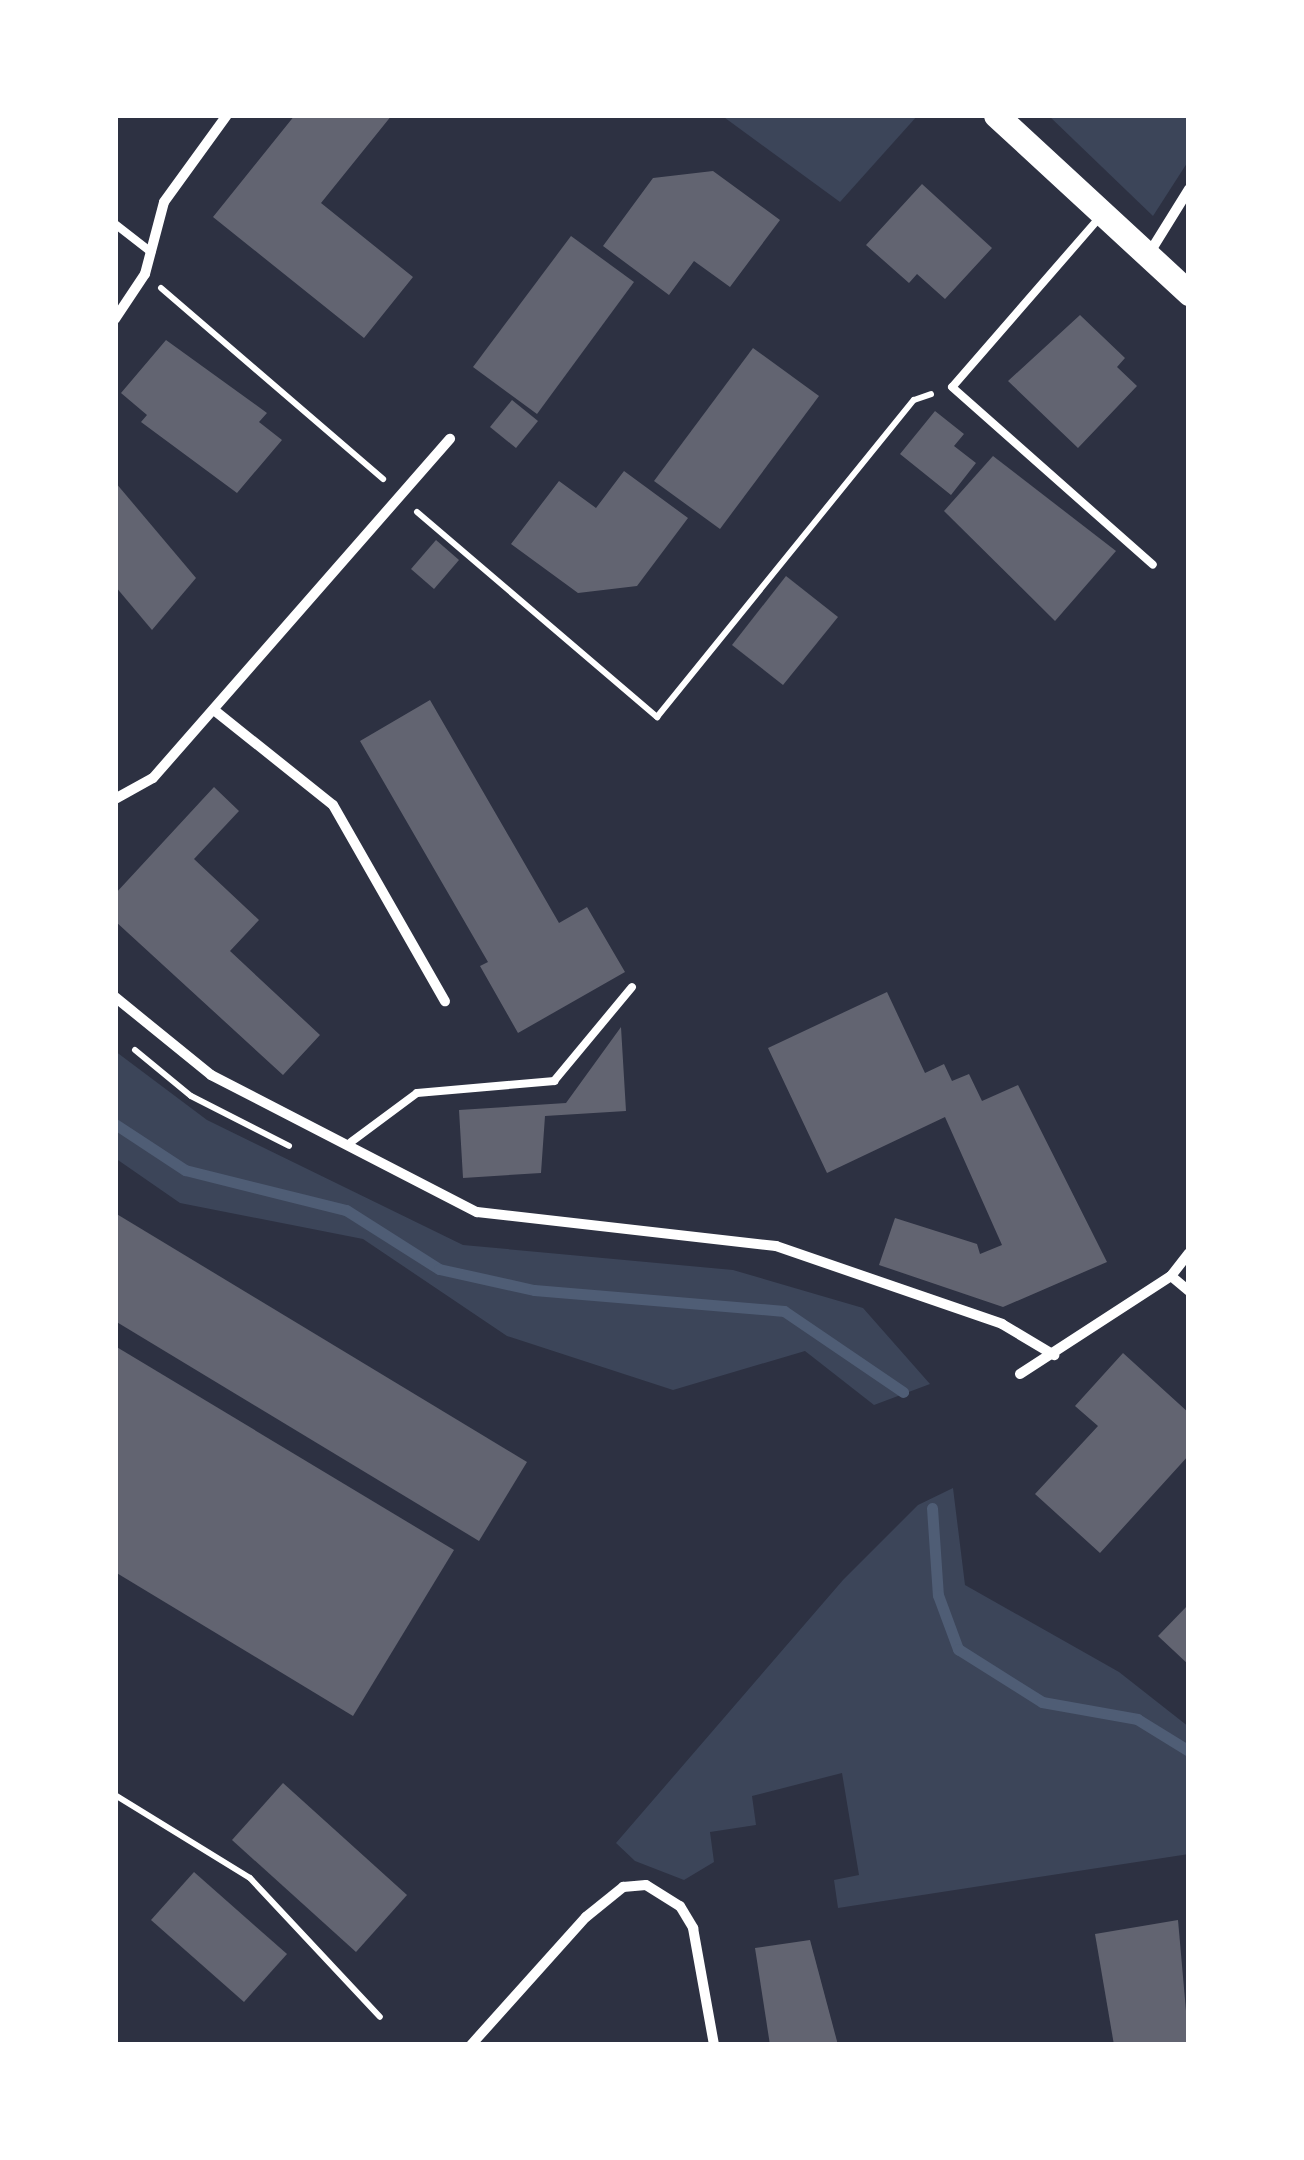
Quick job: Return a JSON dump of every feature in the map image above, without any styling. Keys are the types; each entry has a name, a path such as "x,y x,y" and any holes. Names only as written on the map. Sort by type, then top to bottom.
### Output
{"main road":[{"path":"996,115 1189,294"}],"street":[{"path":"115,318 145,274 164,202 227,115"},
{"path":"1147,256 1189,190"},
{"path":"115,800 152,778 450,440"},
{"path":"214,710 333,805 445,1001"},
{"path":"115,997 210,1075 350,1142 477,1212 776,1246 1002,1324 1054,1354"},
{"path":"1020,1374 1170,1276 1189,1253"},
{"path":"1170,1276 1189,1290"},
{"path":"471,2045 586,1916 623,1887 646,1885 680,1906 692,1928 714,2045"}],"lane":[{"path":"1102,214 952,387 1153,565"},
{"path":"115,224 151,252"},
{"path":"350,1142 417,1093 554,1081 632,987"}],"path":[{"path":"145,274 656,717 914,400 952,387"},
{"path":"115,1796 250,1878 380,2017"}],"shaded area":[{"path":"721,115 918,115 840,202"},
{"path":"1048,115 1189,115 1189,160 1153,216"},
{"path":"115,1051 207,1120 463,1245 733,1270 863,1308 930,1384 874,1405 805,1351 673,1390 507,1336 363,1239 180,1203 115,1158"},
{"path":"953,1488 965,1585 1119,1672 1189,1727 1189,1854 838,1908 834,1880 859,1875 842,1773 752,1796 756,1825 710,1832 714,1862 684,1880 635,1861 616,1843 843,1580 918,1505"}],"building":[{"path":"295,115 392,115 321,203 413,277 364,338 213,217"},
{"path":"713,171 780,220 730,287 694,261 669,295 603,246 653,178"},
{"path":"922,184 992,248 945,299 917,274 909,283 866,245"},
{"path":"571,236 634,282 537,414 473,367"},
{"path":"1080,315 1125,358 1117,367 1137,386 1078,448 1008,381"},
{"path":"166,340 267,413 259,422 282,440 237,493 141,422 147,415 121,393"},
{"path":"753,348 819,396 720,529 654,481"},
{"path":"512,400 538,421 516,448 490,427"},
{"path":"935,411 964,434 954,446 976,463 951,495 900,454"},
{"path":"993,456 1116,551 1055,621 944,511"},
{"path":"624,471 688,518 637,586 578,593 511,544 559,481 596,508"},
{"path":"115,482 196,578 152,630 115,586"},
{"path":"436,540 459,560 434,589 411,569"},
{"path":"786,576 838,617 783,685 732,645"},
{"path":"430,700 559,923 587,907 625,972 518,1033 480,966 488,962 360,741"},
{"path":"214,787 239,811 194,859 259,920 230,951 320,1035 283,1075 115,921 115,894"},
{"path":"887,992 925,1073 944,1064 952,1081 969,1074 982,1101 1018,1085 1107,1262 1003,1307 879,1265 895,1218 977,1244 980,1254 1002,1245 945,1117 827,1173 768,1048"},
{"path":"621,1027 626,1111 545,1116 541,1173 463,1178 459,1110 566,1103"},
{"path":"115,1213 527,1462 479,1541 115,1321"},
{"path":"115,1346 454,1550 353,1716 115,1572"},
{"path":"1123,1353 1189,1413 1189,1455 1100,1553 1035,1494 1098,1426 1075,1406"},
{"path":"1189,1604 1189,1665 1158,1636"},
{"path":"283,1783 407,1895 356,1952 232,1840"},
{"path":"194,1872 287,1954 244,2002 151,1920"},
{"path":"1178,1920 1189,2045 1114,2045 1095,1934"},
{"path":"810,1940 838,2045 770,2045 755,1948"}],"waterway":[{"path":"115,1124 185,1170 346,1210 439,1269 534,1290 784,1311 903,1392"},
{"path":"932,1508 938,1595 958,1649 1042,1702 1137,1719 1189,1751"}]}
